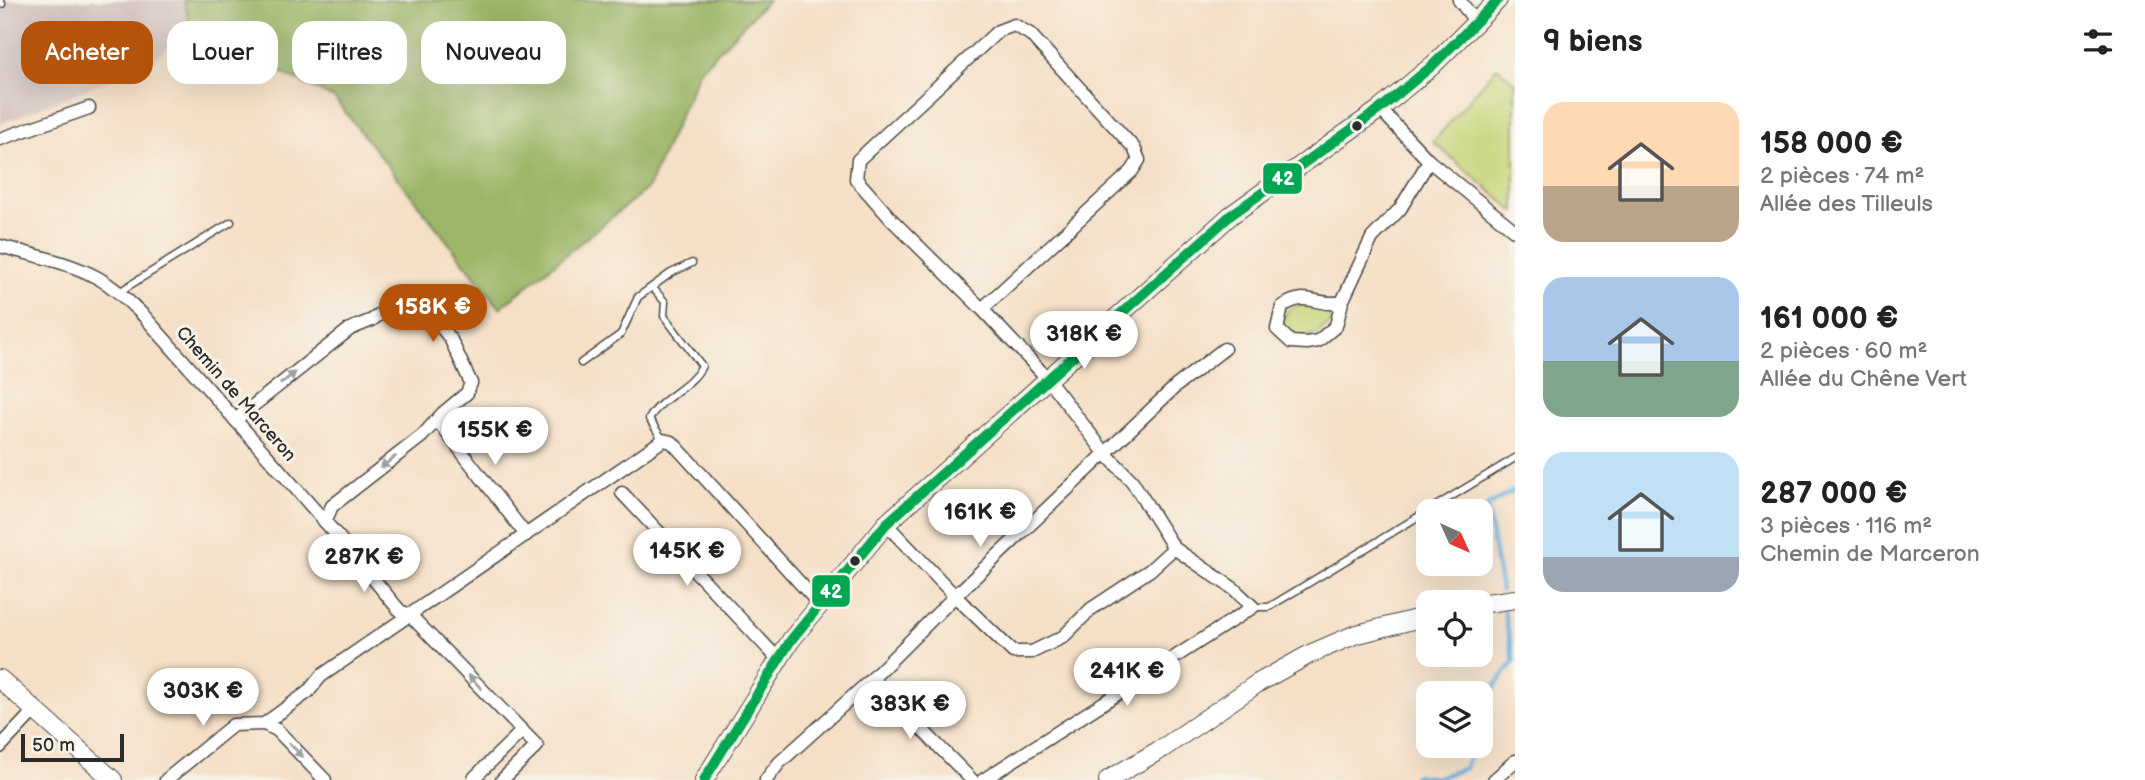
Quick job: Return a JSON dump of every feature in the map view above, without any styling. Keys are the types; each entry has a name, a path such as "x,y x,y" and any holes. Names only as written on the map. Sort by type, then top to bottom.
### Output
{"street":[{"path":"1459,0 1476,22"},
{"path":"704,780 778,659 819,604 886,524 1231,215 1380,109 1433,65 1498,0"},
{"path":"982,309 1132,171 1139,160 1134,148 1030,34 1014,25 998,31 858,160 856,178 892,220 1047,378 1105,453 1132,481 1174,548 1234,589 1253,607 983,780"},
{"path":"0,139 89,108"},
{"path":"1380,109 1429,161 1515,231"},
{"path":"1342,302 1329,305 1314,299 1301,298 1289,302 1282,307 1277,329 1292,342 1307,343 1318,341 1336,326 1342,302 1372,237 1400,209 1429,161"},
{"name":"Chemin de Marceron","path":"0,246 42,257 96,277 119,292 144,316 400,611 410,615 522,731"},
{"path":"235,420 350,329 372,320 407,294 417,297 450,338 471,383 467,393 443,413 422,436 332,506 325,522"},
{"path":"766,780 779,763 872,679 955,596 1176,386 1224,349"},
{"path":"437,421 526,535"},
{"path":"264,724 308,692 321,676 663,440 672,442 819,604"},
{"path":"622,494 778,659"},
{"path":"886,524 1013,652 1032,652 1063,637 1091,610 1150,570 1174,548"},
{"path":"1493,602 1515,599"},
{"path":"1108,780 1163,748 1258,683 1310,654 1354,635 1416,619"},
{"path":"0,679 113,780"},
{"path":"872,679 972,780"},
{"path":"0,747 34,711"},
{"path":"166,780 233,725 264,724 277,730 325,780"},
{"path":"474,779 522,731 537,747 502,780"},
{"path":"1494,780 1515,761"}],"lane":[{"path":"119,292 231,222"},
{"path":"581,363 621,334 638,297 671,273 692,263"},
{"path":"652,287 665,302 664,316 702,366 695,378 654,409 649,419 663,440"},
{"path":"1253,607 1269,607 1515,458"}],"shaded area":[{"path":"0,0 184,0 189,21 167,21 167,49 153,60 153,21 21,21 21,84 99,84 0,124"}],"green space":[{"path":"184,0 768,0 700,70 648,188 500,308 334,98 305,84 407,84 407,21 292,21 292,78 278,71 278,21 189,21"},
{"path":"1497,67 1515,83 1515,212 1433,142"},
{"path":"1304,303 1325,309 1332,316 1331,324 1314,335 1294,337 1283,326 1285,316 1291,308"}],"waterway":[{"path":"1501,590 1487,506 1515,490"},
{"path":"1493,693 1514,661 1504,611"},
{"path":"1413,780 1415,775 1435,778 1465,768 1468,758"}],"transit line":[{"name":"42","path":"704,780 791,640 886,524 1231,215 1380,109 1433,65 1498,0"}]}
